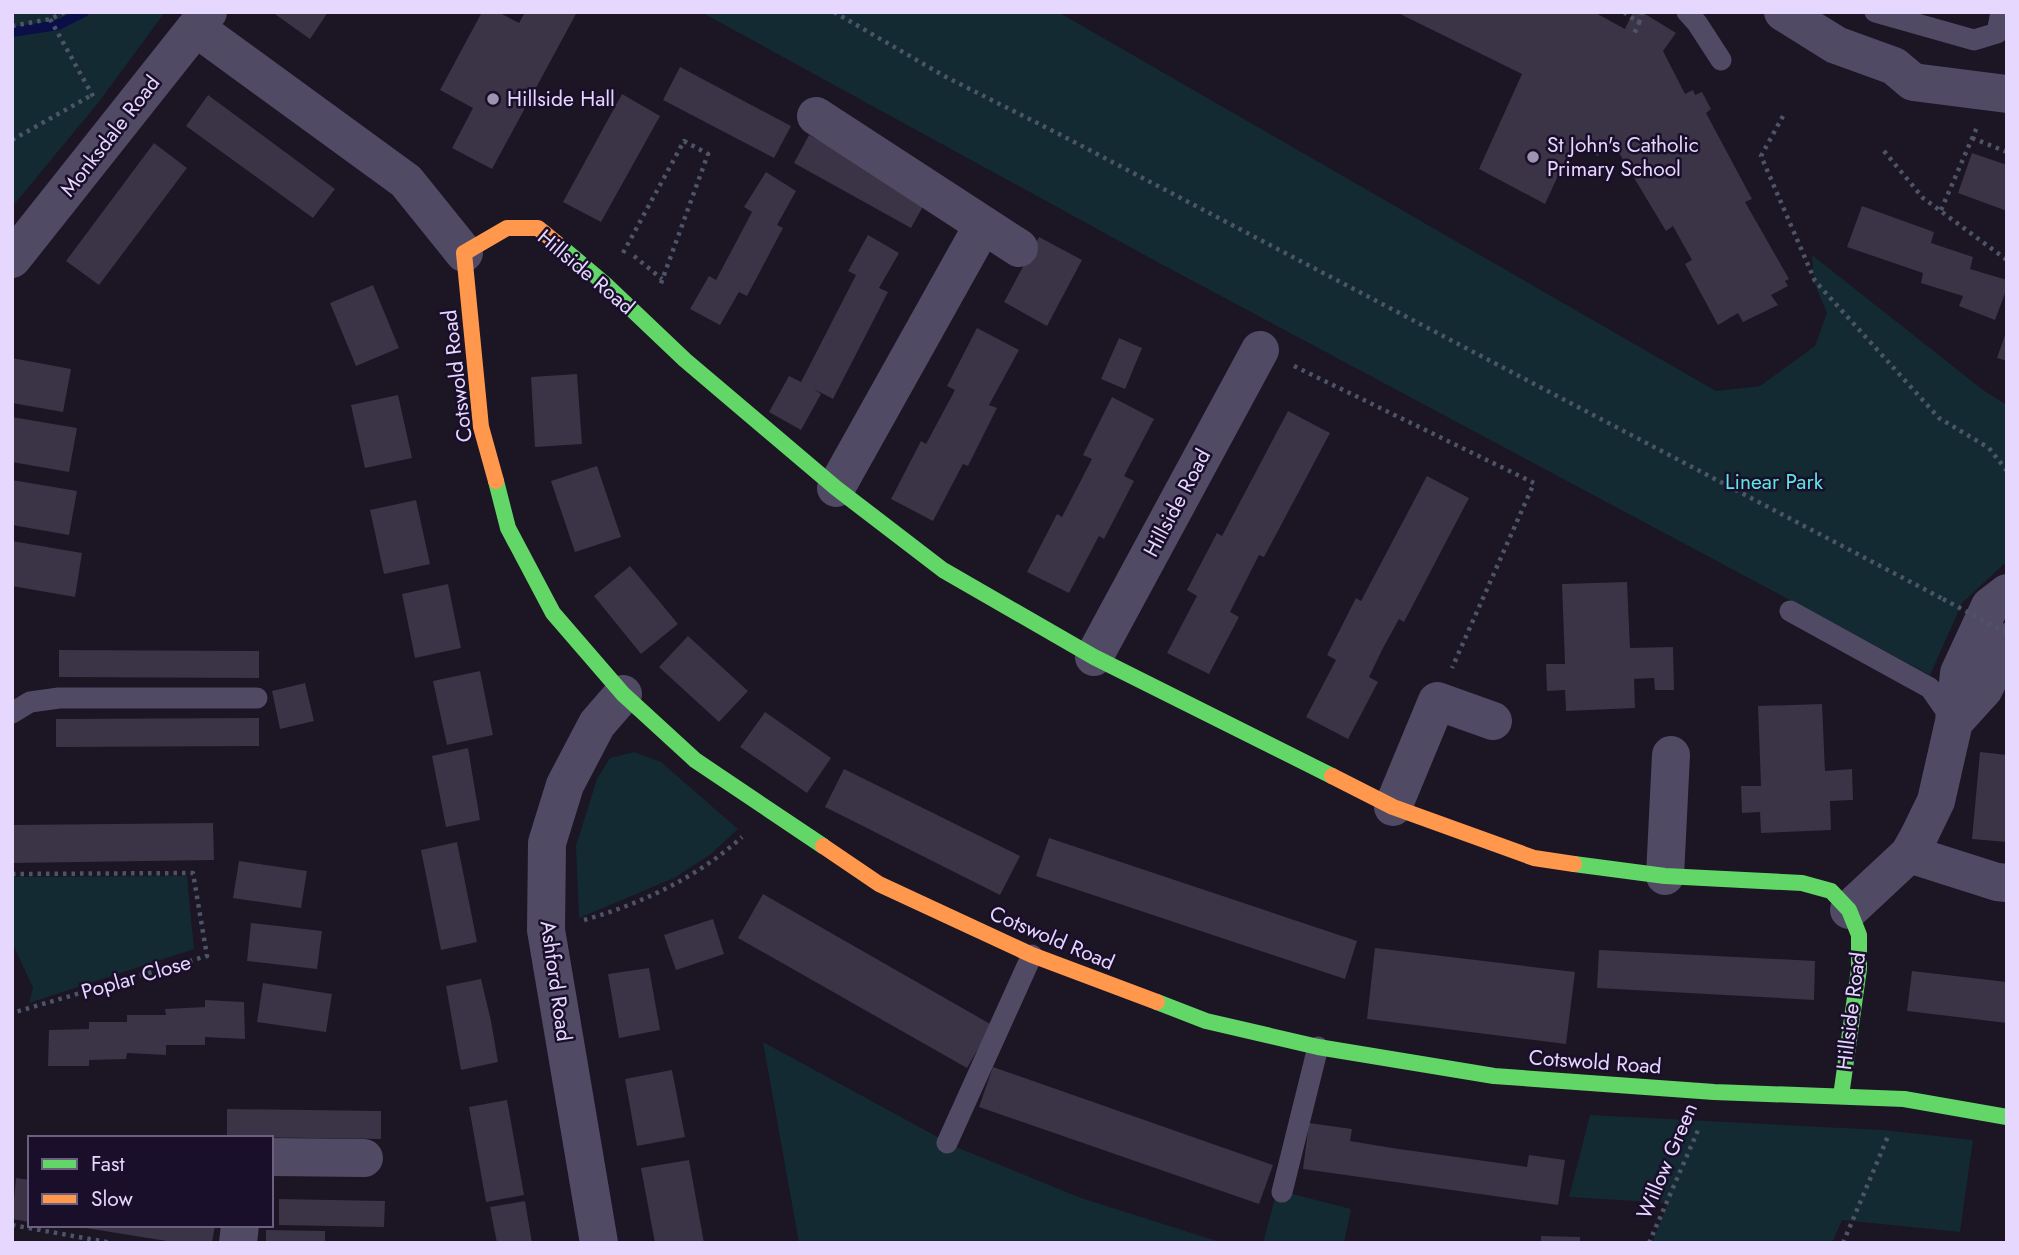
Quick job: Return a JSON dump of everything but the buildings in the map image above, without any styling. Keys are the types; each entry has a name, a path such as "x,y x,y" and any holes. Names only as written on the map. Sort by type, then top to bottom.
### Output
{"street":[{"path":"1801,17 1836,45 1894,66 1913,82 1994,105"},
{"path":"202,20 406,181 464,253"},
{"name":"Monksdale Road","path":"12,259 202,20"},
{"path":"816,116 1019,248"},
{"path":"836,488 983,225"},
{"name":"Hillside Road","path":"464,253 507,228 538,228 605,284 685,360 836,488 943,570 1094,657 1393,807 1534,858 1665,876 1802,883 1831,891 1849,910 1859,935 1860,970 1841,1096"},
{"name":"Cotswold Road","path":"464,253 481,427 509,528 553,613 623,694 695,760 880,884 1032,955 1206,1021 1318,1047 1494,1076 1714,1092 1904,1099 2007,1117"},
{"name":"Hillside Road","path":"1094,657 1260,350"},
{"path":"1849,910 1909,854 1936,801 1954,722 1959,673 1990,606 2007,593"},
{"path":"1954,722 1984,689 2007,642"},
{"name":"Ashford Road","path":"599,1243 546,930 547,843 565,785 597,724 623,694"},
{"path":"1393,807 1437,701 1493,721"},
{"path":"1665,876 1671,755"},
{"path":"1909,854 2007,883"},
{"path":"273,1157 364,1158"}],"lane":[{"path":"1687,12 1721,60"},
{"path":"1875,12 1974,40 1997,33 2001,12"},
{"path":"1790,611 1930,688 1954,722"},
{"path":"12,713 30,702 58,698 257,698"},
{"path":"947,1143 1032,955"},
{"path":"1282,1192 1318,1047"}],"path":[{"path":"12,26 51,21 65,12"},
{"path":"834,12 946,77 2007,633"},
{"path":"1624,12 1639,23"},
{"path":"1634,34 1642,12"},
{"path":"51,21 92,95 118,125"},
{"path":"12,140 92,95"},
{"path":"1941,210 1972,138 1994,105"},
{"path":"1783,116 1761,156 1815,281 1939,418 1989,448 2007,471"},
{"path":"1972,138 2007,152"},
{"path":"605,284 684,141 708,154 646,324"},
{"path":"1884,151 1923,198 2007,260"},
{"path":"1778,214 1784,209"},
{"path":"625,249 662,279"},
{"path":"1260,350 1534,483 1437,701"},
{"path":"546,930 620,910 674,884 719,858 770,811"},
{"name":"Poplar Close","path":"12,874 193,873 207,956 12,1013"},
{"name":"Willow Green","path":"1649,1243 1714,1092"},
{"path":"1843,1243 1904,1099"},
{"path":"12,1225 112,1243"}],"green space":[{"path":"12,12 165,12 98,103 12,207"},
{"name":"Linear Park","path":"701,12 1058,12 1716,391 1760,386 1815,346 1827,313 1814,282 1812,255 1983,390 2007,405 2007,564 1962,603 1930,675 1161,264"},
{"path":"634,752 661,762 738,829 711,854 674,878 579,918 576,846 597,779 610,758"},
{"path":"187,876 194,949 29,1003 33,988 12,942 12,877"},
{"path":"763,1042 956,1147 1081,1198 1223,1243 799,1243"},
{"path":"1590,1115 1882,1130 1973,1140 1960,1232 1842,1220 1832,1243 1652,1243 1668,1203 1569,1197"},
{"path":"1277,1190 1351,1209 1344,1243 1263,1243"}],"waterway":[{"path":"12,32 58,25 84,12"}],"traffic: fast":[{"path":"560,246 605,284 685,360 836,488 943,570 1094,657 1332,776"},
{"path":"496,481 508,528 553,613 623,694 695,760 823,846"},
{"path":"1574,864 1665,876 1802,883 1831,891 1849,910 1859,935 1859,969 1841,1096"},
{"path":"1157,1002 1206,1021 1318,1047 1494,1076 1714,1092 1904,1099 2007,1117"}],"traffic: slow":[{"path":"496,481 481,427 464,253 507,228 538,228 560,246"},
{"path":"1332,776 1393,807 1534,858 1574,864"},
{"path":"823,846 879,884 1032,955 1157,1002"}],"place":[{"name":"Hillside Hall","path":"493,99"},
{"name":"St John's Catholic Primary School","path":"1533,157"}]}
